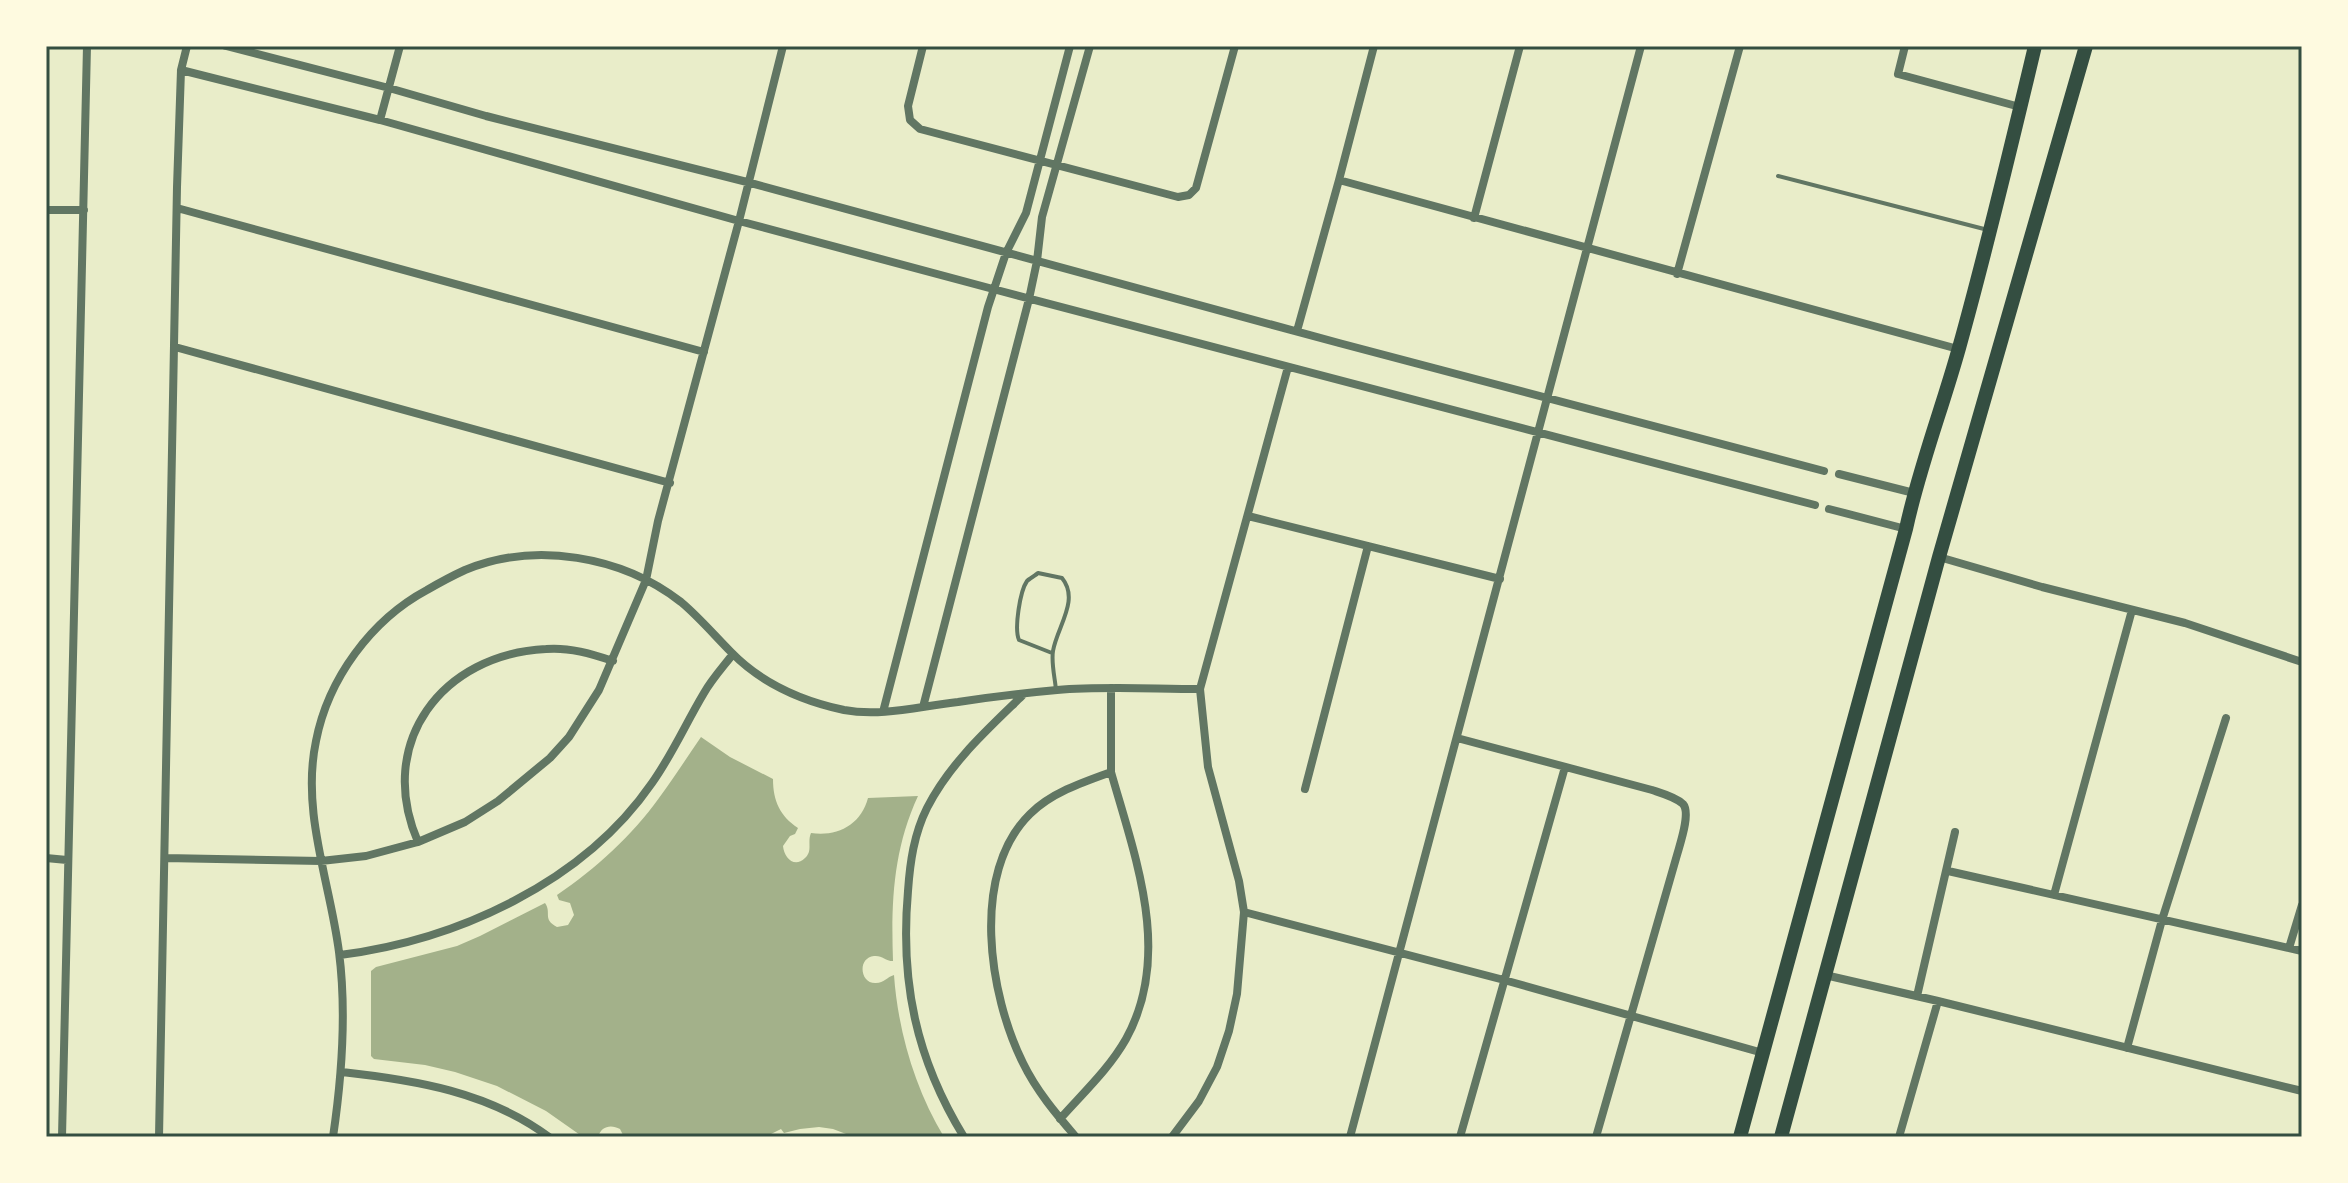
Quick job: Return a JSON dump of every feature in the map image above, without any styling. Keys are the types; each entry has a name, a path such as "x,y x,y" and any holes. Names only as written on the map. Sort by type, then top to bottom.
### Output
{"highway":[{"path":"1740,1137 1914,493 1991,231 2035,46"},
{"path":"1781,1137 1939,557 2086,46"}],"street":[{"path":"62,1137 87,46"},
{"path":"159,1137 177,208 181,70 187,46"},
{"path":"226,46 747,182 1824,471"},
{"path":"380,120 400,46"},
{"path":"165,858 321,861 366,856 418,842 465,822 498,801 550,758 584,714 613,661 646,580 650,553 783,46"},
{"path":"923,46 908,106 910,120 920,129 1178,197 1189,195 1196,188 1235,46"},
{"path":"883,712 993,289 1006,253 1026,213 1070,46"},
{"path":"923,707 1029,299 1042,217 1090,46"},
{"path":"1297,331 1374,46"},
{"path":"1474,218 1520,46"},
{"path":"1350,1137 1641,46"},
{"path":"1677,274 1740,46"},
{"path":"1905,46 1898,74 2020,107"},
{"path":"181,70 380,120 1029,299 1815,505"},
{"path":"1339,180 1958,349"},
{"path":"177,208 704,352"},
{"path":"46,210 84,210"},
{"path":"175,347 670,483"},
{"path":"1172,1137 1217,1067 1237,994 1244,912 1239,881 1208,767 1200,689 1288,367"},
{"path":"1839,474 1914,493"},
{"path":"1829,509 1906,529"},
{"path":"1248,516 1500,579"},
{"path":"1305,789 1368,546"},
{"path":"333,1137 342,1072 340,955 313,805 315,743 324,708 355,653 396,609 465,570 539,555 584,559 627,570 680,601 733,654 779,688 806,701 848,711 883,712 1056,690 1200,689"},
{"path":"1939,557 2185,623 2302,662"},
{"path":"2054,895 2132,610"},
{"path":"418,842 405,800 404,773 420,721 435,698 451,682 474,667 523,651 550,648 613,661"},
{"path":"340,955 376,950 467,923 530,892 590,849 636,805 666,761 703,694 733,654"},
{"path":"1060,1119 1107,1067 1127,1037 1139,1007 1148,965 1148,927 1143,889 1111,772 1111,688"},
{"path":"964,1137 933,1080 913,1011 905,947 910,867 914,843 926,810 939,787 976,741 1023,695"},
{"path":"2127,1048 2162,920 2226,718"},
{"path":"1457,738 1652,790 1682,802 1686,808 1677,855 1596,1137"},
{"path":"1460,1137 1565,767"},
{"path":"1076,1137 1034,1083 1008,1030 993,960 991,919 994,884 1004,851 1031,813 1052,797 1111,772"},
{"path":"1917,996 1955,832"},
{"path":"46,858 67,860"},
{"path":"1948,871 2302,951"},
{"path":"2289,948 2302,905"},
{"path":"1244,912 1504,980 1763,1053"},
{"path":"1825,975 2302,1091"},
{"path":"1899,1137 1938,1001"},
{"path":"342,1072 448,1089 481,1100 549,1137"}],"lane":[{"path":"1778,176 1991,231"},
{"path":"1052,653 1019,640 1015,632 1023,590 1028,580 1038,573 1062,578 1068,586 1069,602 1052,653 1056,690"}],"shaded area":[{"path":"701,737 730,757 773,779 779,807 798,828 783,846 785,854 793,862 801,861 807,855 811,833 830,833 847,827 860,815 868,798 918,796 903,836 895,877 893,961 874,956 865,961 863,971 867,979 876,983 894,975 899,1017 916,1079 944,1137 854,1137 819,1127 784,1133 781,1129 770,1137 624,1137 620,1129 610,1126 601,1130 598,1137 583,1137 546,1111 497,1086 455,1072 371,1056 371,971 376,967 457,946 545,903 552,924 557,927 568,925 574,915 570,903 559,900 557,895 599,863 637,826"}]}
